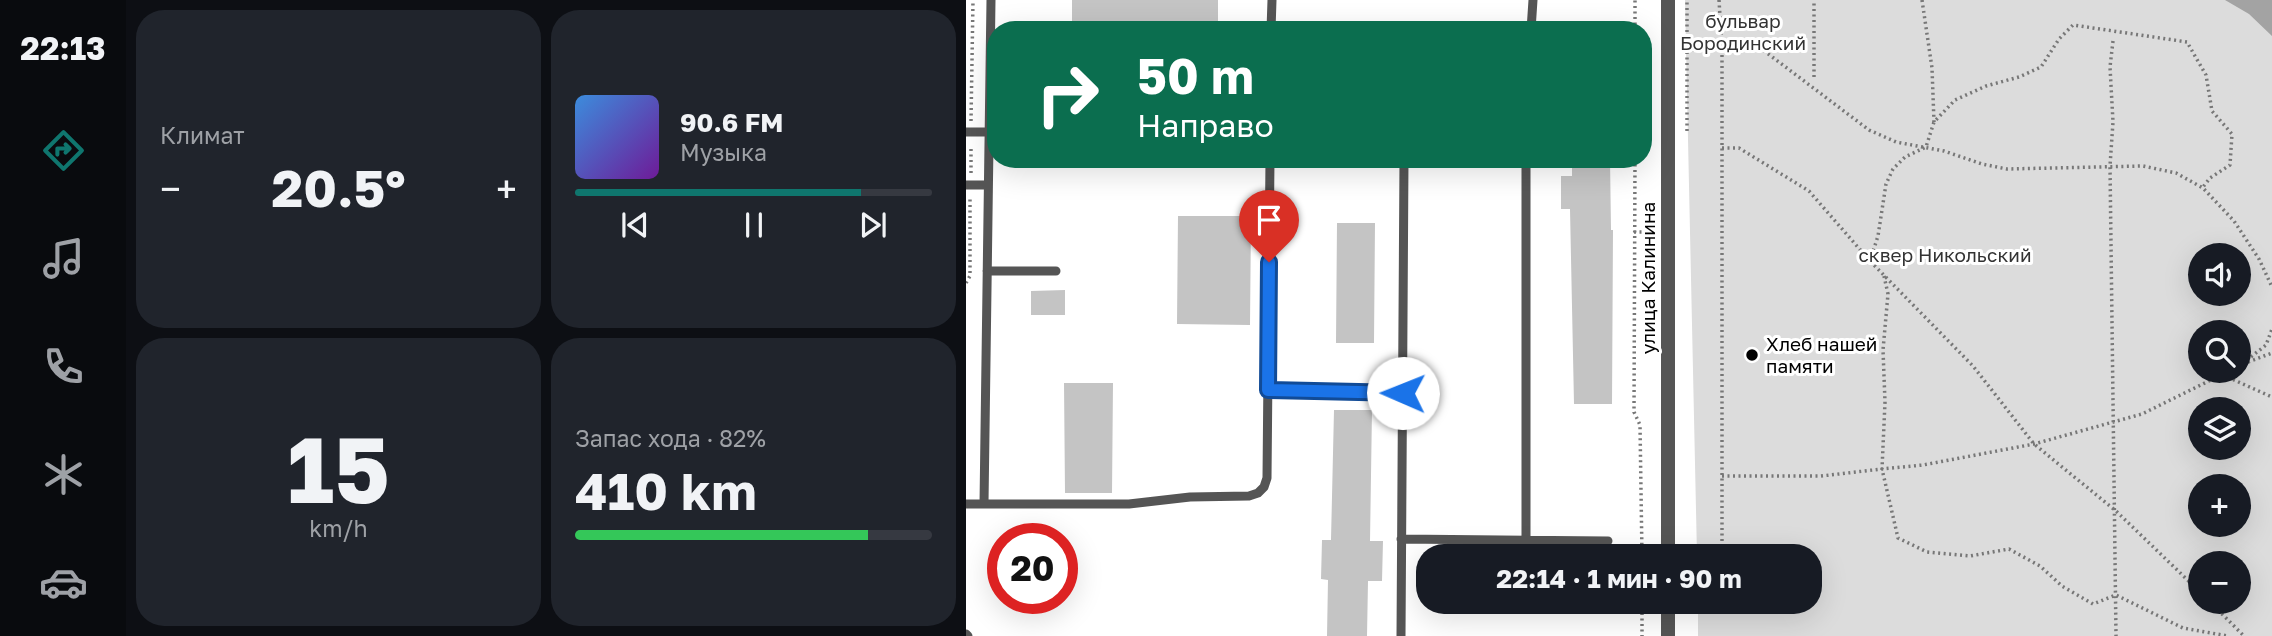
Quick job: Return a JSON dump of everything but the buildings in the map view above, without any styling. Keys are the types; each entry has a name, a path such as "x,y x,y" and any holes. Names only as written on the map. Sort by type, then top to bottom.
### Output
{"street":[{"name":"улица Калинина","path":"1668,0 1668,544"},
{"path":"1668,614 1668,636"}],"lane":[{"path":"991,0 991,21"},
{"path":"1271,21 1272,0"},
{"path":"1531,21 1532,0"},
{"path":"966,132 987,132"},
{"path":"984,504 987,168"},
{"path":"966,504 1129,504 1190,497 1249,496 1264,487 1267,478 1270,168"},
{"path":"1401,636 1404,168"},
{"path":"1526,168 1526,540"},
{"path":"966,185 987,185"},
{"path":"987,271 1056,271"},
{"path":"1268,390 1403,393"},
{"path":"1401,539 1608,541"}],"path":[{"path":"1634,21 1635,0"},
{"path":"1720,0 1722,544"},
{"path":"1814,0 1814,76"},
{"path":"1870,261 1878,236 1886,184 1893,169 1905,157 1926,147 1934,122 1932,68 1922,0"},
{"path":"1934,122 1955,100 2041,67 2059,39 2073,24 2187,42 2206,75 2212,111 2232,134 2230,165 2210,178 2203,188"},
{"path":"2113,41 2110,67 2113,122 2110,166 2116,636"},
{"path":"1687,50 1763,50 1869,130 1896,142 1926,147 2007,169 2143,166 2176,173 2203,188 2234,221 2259,259 2272,287"},
{"path":"1722,148 1739,148 1809,191 1870,261 1973,366 2034,444 2116,511 2188,580"},
{"path":"1634,168 1634,412 1640,425 1642,544"},
{"path":"1884,275 1888,294 1883,350 1885,402 1882,470 1898,538 1927,552 1970,556 2009,549 2040,566 2062,586 2093,604 2116,595 2183,628 2228,636"},
{"path":"2251,358 2266,345 2272,329"},
{"path":"2251,361 2272,353"},
{"path":"1722,476 1821,476 1882,470 2034,444 2142,414 2205,383"},
{"path":"2240,383 2272,397"},
{"path":"1642,614 1642,636"},
{"path":"2222,614 2244,636"}],"green space":[{"name":"сквер Никольский","path":"1685,0 2272,0 2272,636 1698,636 1698,614 1822,614 1822,544 1697,544"}],"shaded area":[{"path":"2225,0 2272,0 2272,36 2249,14"}],"place":[{"name":"Хлеб нашей памяти","path":"1752,355"}],"route":[{"path":"1269,262 1268,390 1403,393"}],"park label":[{"name":"бульвар Бородинский","path":"1743,32"}]}
